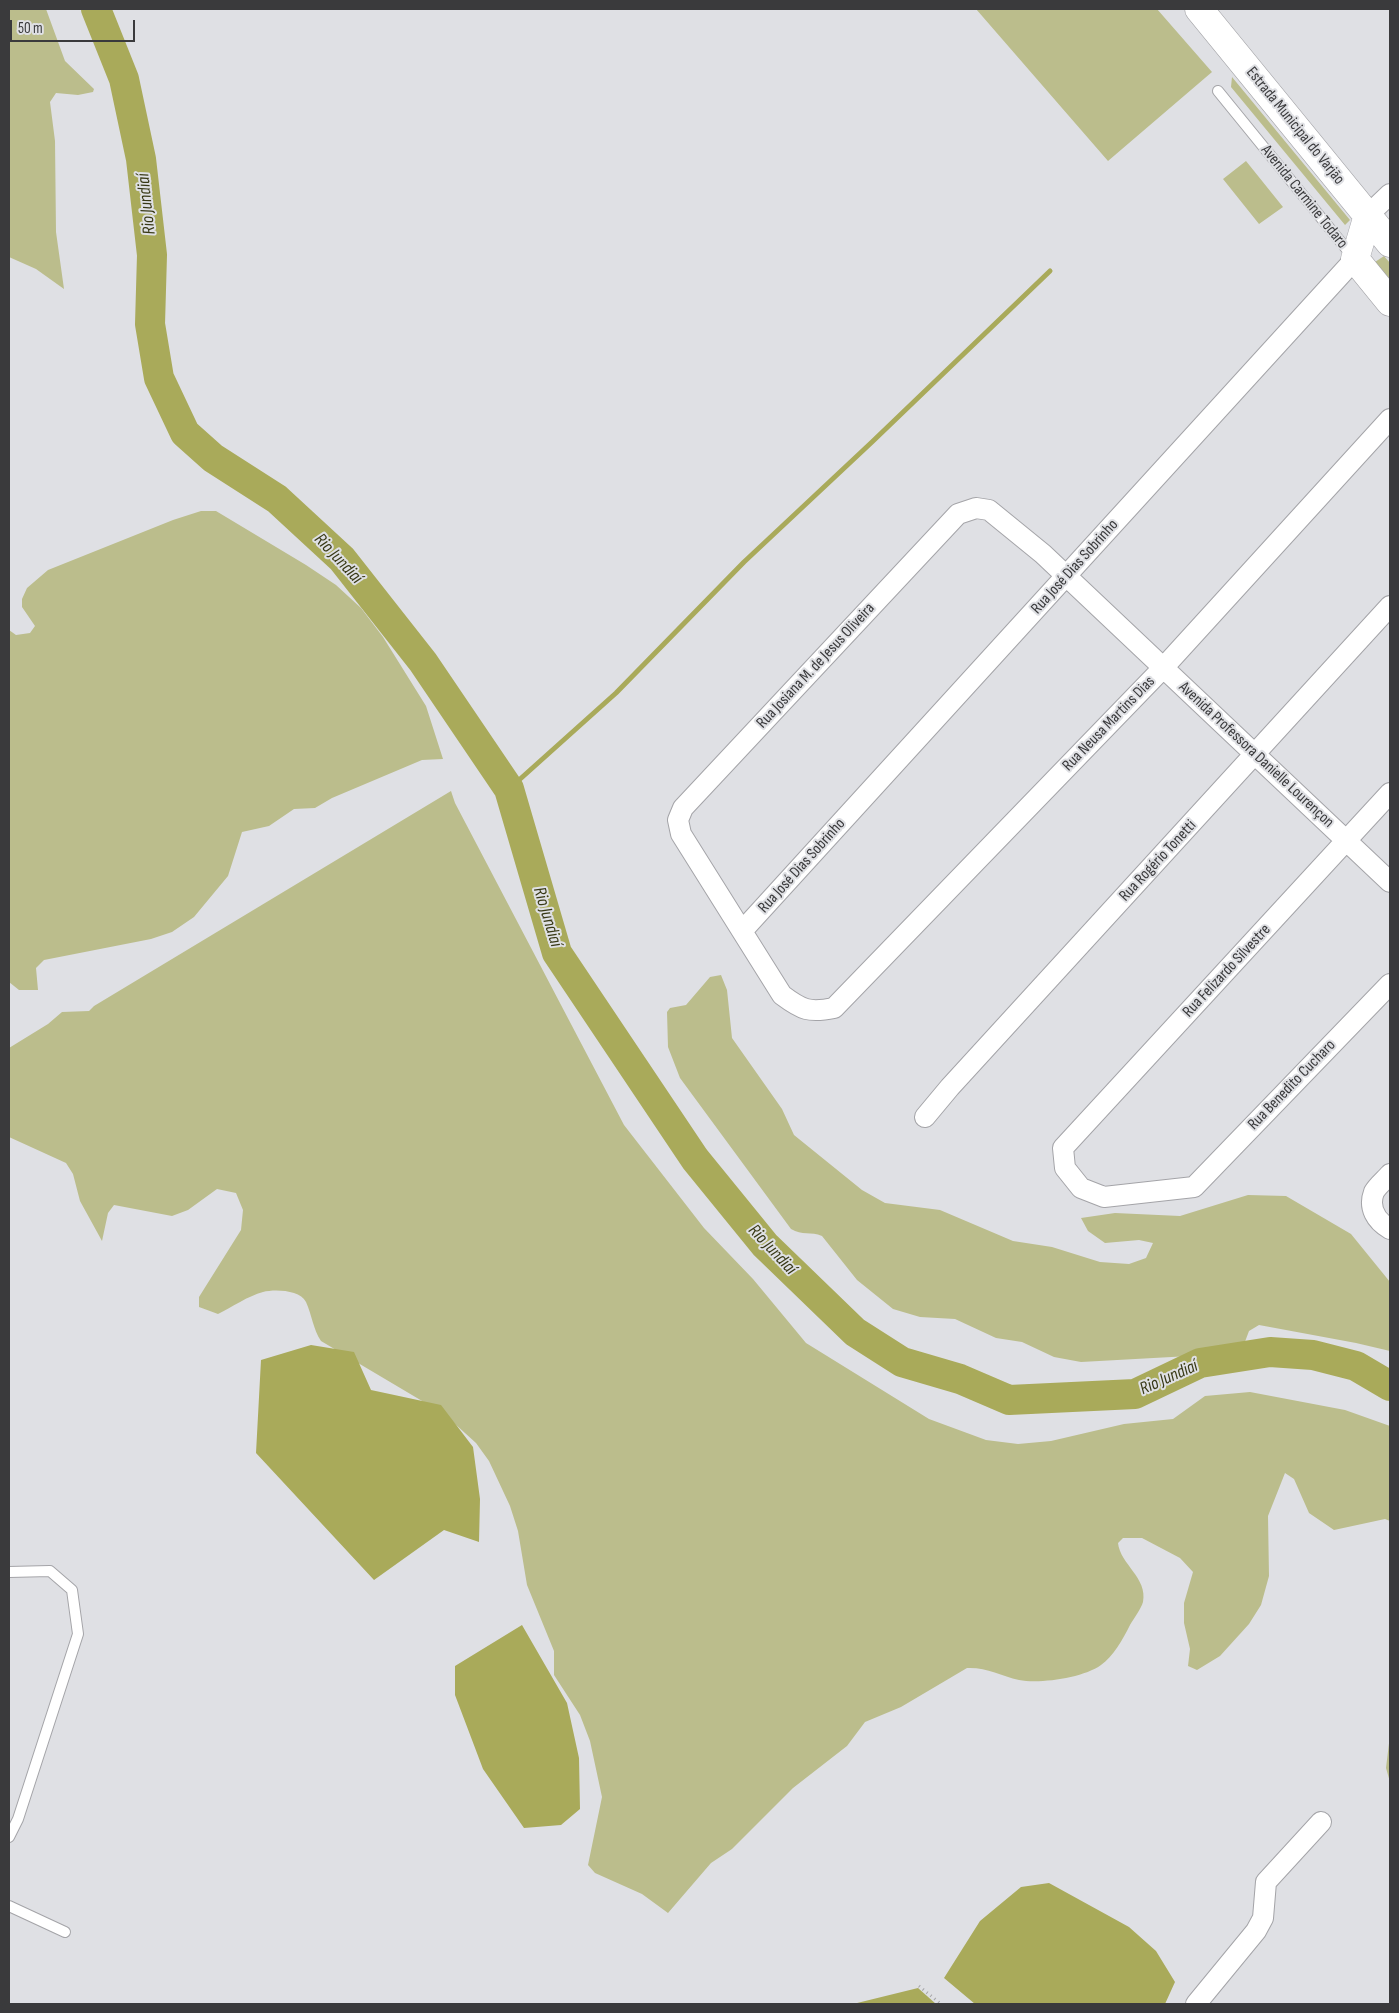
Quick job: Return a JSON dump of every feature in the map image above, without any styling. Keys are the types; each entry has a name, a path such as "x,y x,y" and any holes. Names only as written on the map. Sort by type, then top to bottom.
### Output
{"main road":[{"name":"Estrada Municipal do Varjão","path":"1199,9 1390,243"},
{"name":"Rua José Dias Sobrinho","path":"1355,259 1368,214"},
{"name":"Avenida Carmine Todaro","path":"1355,259 1390,302"}],"street":[{"path":"1368,214 1390,194"},
{"name":"Rua José Dias Sobrinho","path":"743,930 1355,259"},
{"name":"Rua Neusa Martins Dias","path":"743,930 782,994 797,1006 815,1011 834,1008 1163,668 1390,419"},
{"name":"Avenida Professora Danielle Lourençon","path":"958,514 976,508 989,510 1043,554 1390,882"},
{"name":"Rua Josiana M. de Jesus Oliveira","path":"743,930 681,834 678,820 683,808 958,514"},
{"name":"Rua Rogério Tonetti","path":"925,1117 950,1087 1390,606"},
{"name":"Rua Felizardo Silvestre","path":"1194,1187 1104,1196 1082,1188 1064,1168 1063,1148 1390,793"},
{"name":"Rua Benedito Cucharo","path":"1194,1187 1390,984"},
{"path":"1390,1174 1375,1191 1372,1208 1380,1223 1390,1228"},
{"path":"1196,2004 1256,1931 1263,1918 1266,1882 1321,1822"}],"lane":[{"name":"Avenida Carmine Todaro","path":"1218,91 1355,259"},
{"path":"9,1572 50,1571 72,1590 78,1634 18,1819 9,1837"},
{"path":"9,1906 65,1932"}],"path":[{"path":"919,1986 941,2004"}],"green space":[{"path":"9,9 46,9 65,61 94,89 93,92 78,95 56,93 50,102 55,141 56,232 64,289 36,269 9,257"},
{"path":"976,9 1157,9 1212,72 1108,161"},
{"path":"1232,77 1350,220 1345,225 1231,87"},
{"path":"1246,161 1283,207 1259,224 1223,179"},
{"path":"1384,256 1390,263 1390,280 1375,262"},
{"path":"201,511 216,511 306,565 336,585 361,608 383,637 426,706 443,759 422,760 332,798 315,808 294,809 269,826 242,832 228,876 194,917 172,932 151,939 44,960 36,968 38,990 19,990 9,982 9,630 16,635 30,633 35,626 22,607 22,599 27,588 48,570 173,520"},
{"path":"451,791 455,803 624,1125 704,1228 753,1279 806,1343 929,1419 986,1440 1018,1444 1051,1441 1124,1424 1173,1419 1205,1396 1250,1392 1345,1410 1390,1426 1390,1521 1385,1519 1334,1530 1309,1513 1294,1479 1285,1473 1268,1516 1269,1576 1261,1605 1249,1624 1220,1656 1197,1670 1188,1666 1190,1649 1184,1623 1184,1603 1193,1572 1180,1558 1142,1538 1123,1538 1118,1543 1120,1551 1138,1578 1143,1593 1143,1602 1117,1647 1101,1665 1073,1677 1038,1681 1019,1680 987,1670 967,1668 901,1707 865,1722 847,1746 793,1788 732,1849 711,1863 668,1913 642,1894 595,1873 588,1865 602,1797 590,1741 580,1715 554,1675 554,1651 527,1585 518,1531 510,1506 489,1461 476,1443 444,1414 321,1341 306,1302 298,1295 280,1291 263,1292 218,1314 199,1307 199,1297 241,1230 243,1210 236,1193 217,1189 188,1210 172,1216 114,1205 108,1213 102,1241 80,1201 73,1174 66,1163 9,1137 9,1048 48,1024 62,1012 89,1011 94,1006"},
{"path":"721,975 727,990 732,1038 782,1109 794,1135 862,1190 885,1203 940,1210 1013,1241 1052,1247 1100,1262 1129,1264 1146,1258 1153,1243 1139,1240 1105,1243 1088,1231 1081,1218 1115,1213 1180,1216 1248,1195 1286,1196 1351,1234 1390,1282 1390,1351 1259,1325 1249,1331 1243,1347 1226,1354 1081,1362 1054,1357 1022,1342 996,1338 955,1319 920,1317 893,1309 857,1280 822,1236 791,1229 680,1078 668,1047 667,1012 670,1008 686,1005 710,977"},
{"path":"1390,1735 1390,1782 1386,1768"}],"shaded area":[{"path":"311,1345 354,1352 371,1390 441,1405 473,1447 480,1499 479,1542 444,1530 374,1580 256,1453 261,1360"},
{"path":"522,1625 567,1703 579,1758 580,1809 561,1825 524,1828 483,1769 455,1695 455,1666"},
{"path":"1049,1883 1129,1927 1156,1951 1175,1982 1165,2004 975,2004 944,1978 980,1921 1021,1887"},
{"path":"918,1988 936,2004 853,2004"}],"waterway":[{"name":"Rio Jundiaí","path":"96,9 124,79 141,159 152,255 150,324 159,378 185,433 213,458 277,499 342,559 423,662 509,789 557,953 695,1159 765,1245 855,1332 902,1362 960,1379 1009,1400 1135,1394 1200,1363 1270,1352 1313,1355 1356,1366 1390,1386"},
{"path":"509,789 616,693 744,562 1050,271"}]}
